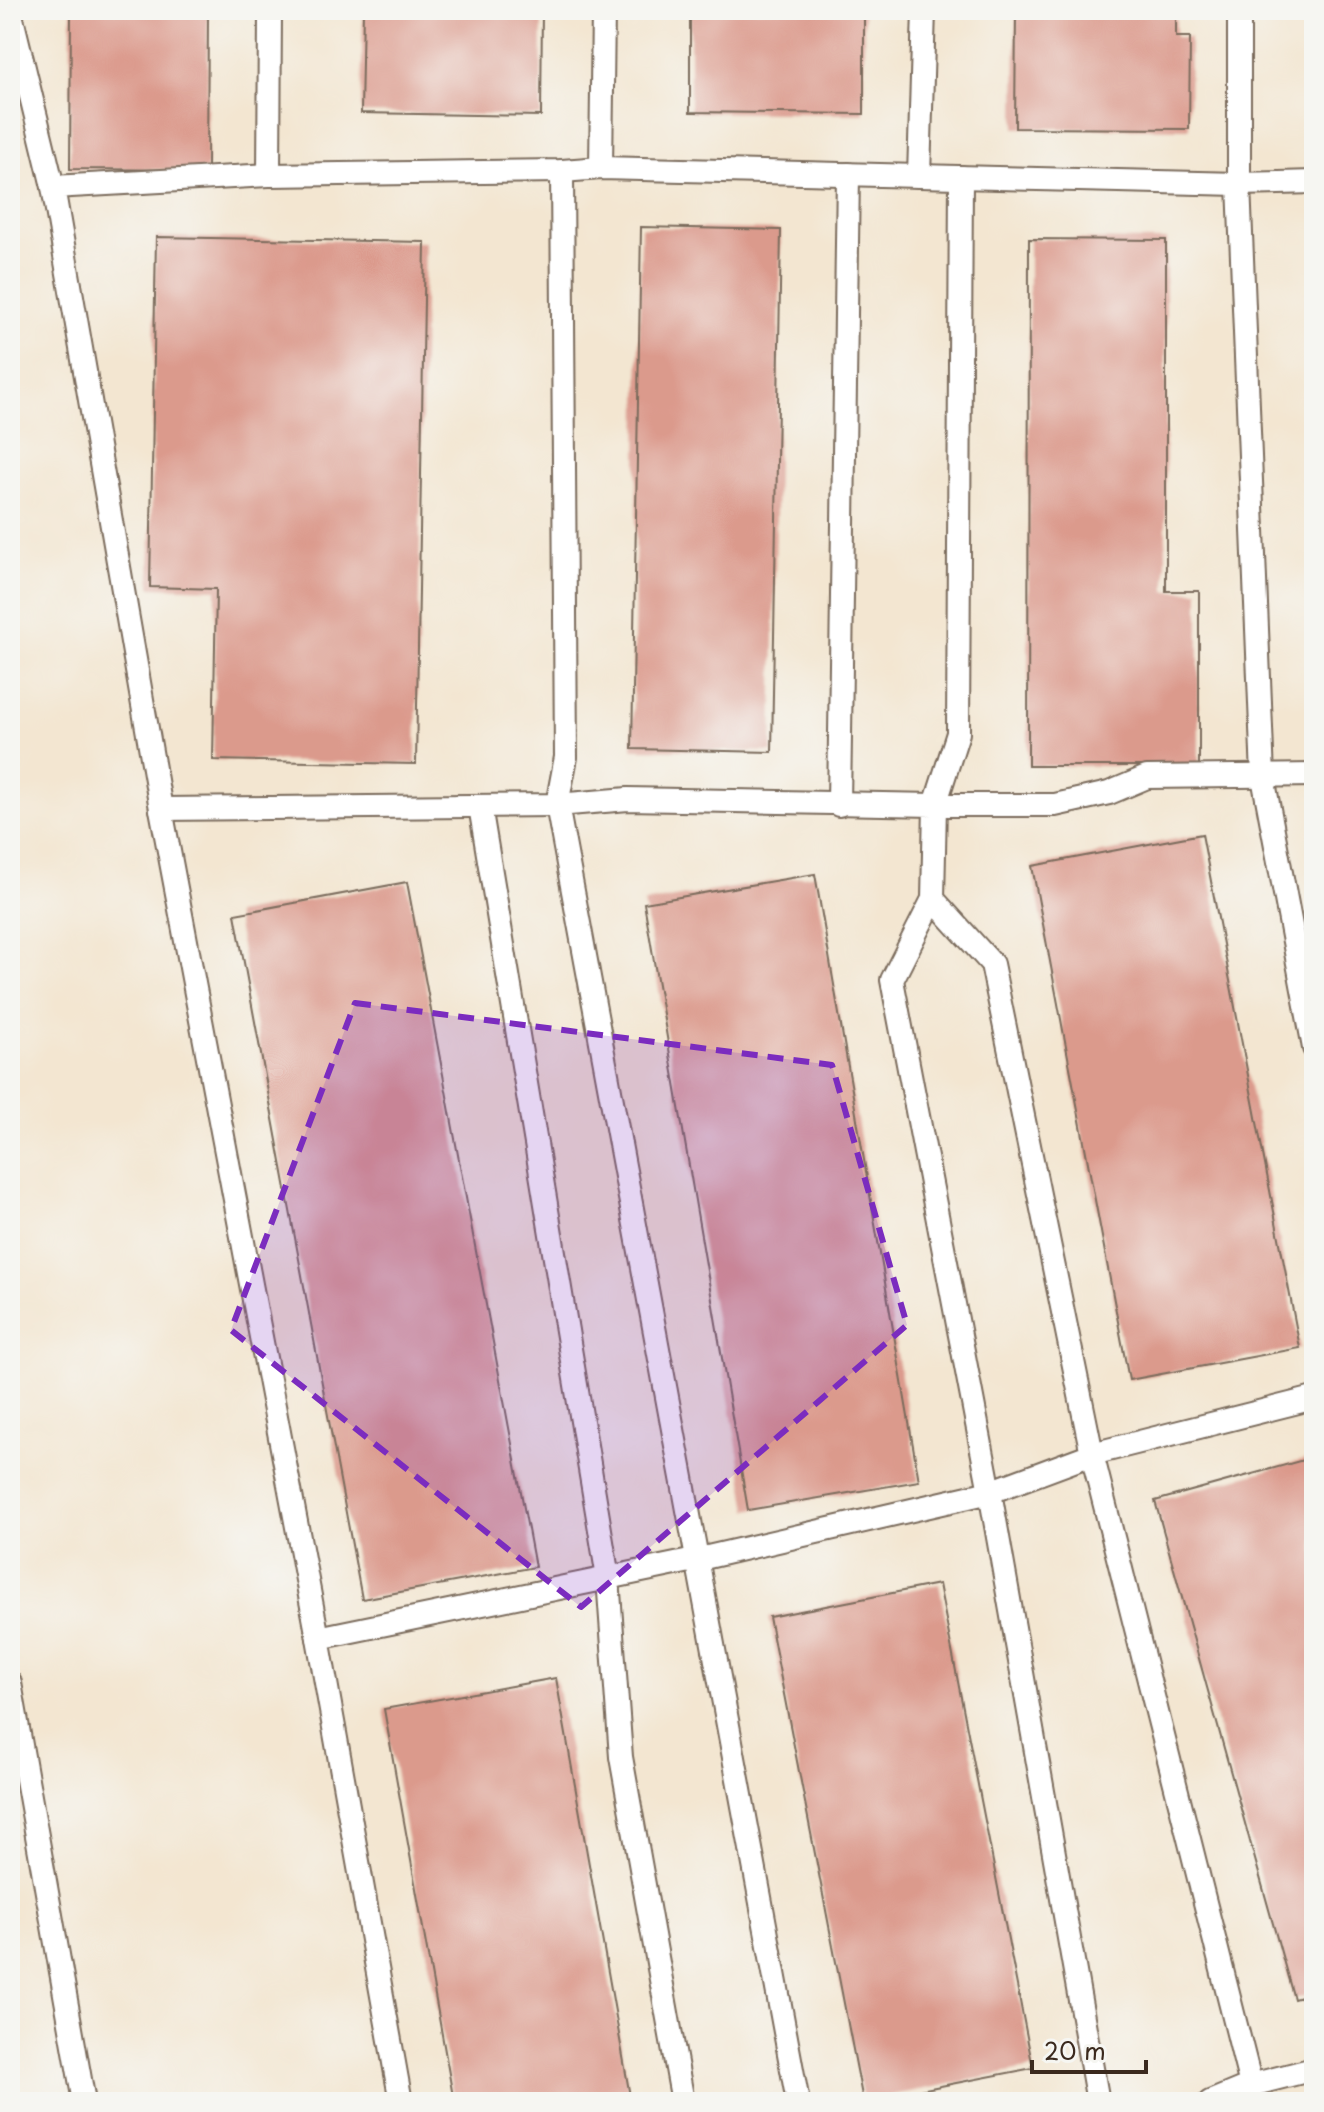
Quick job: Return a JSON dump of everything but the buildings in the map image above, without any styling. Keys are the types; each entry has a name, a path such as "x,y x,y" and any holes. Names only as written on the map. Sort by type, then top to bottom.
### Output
{"lane":[{"path":"10,10 53,187 161,809 318,1638 401,2102"},
{"path":"269,175 270,10"},
{"path":"601,168 603,10"},
{"path":"919,176 924,10"},
{"path":"1239,10 1239,184 1263,777 1314,1048"},
{"path":"53,187 269,175 601,168 1239,184 1314,182"},
{"path":"562,171 566,757 557,805 798,2102"},
{"path":"839,805 848,174"},
{"path":"961,177 958,733 935,805 933,899 892,980 990,1492 1098,2102"},
{"path":"161,809 557,805 628,799 839,805 1055,805 1109,793 1147,777 1314,775"},
{"path":"480,806 608,1578 621,1757 683,2102"},
{"path":"933,899 992,964 1092,1454 1251,2085"},
{"path":"318,1638 695,1560 990,1492 1092,1454 1314,1398"},
{"path":"10,1683 84,2102"},
{"path":"1210,2102 1251,2085 1314,2069"}],"highlighted area":[{"path":"355,1003 832,1065 907,1325 581,1607 231,1330"}]}
